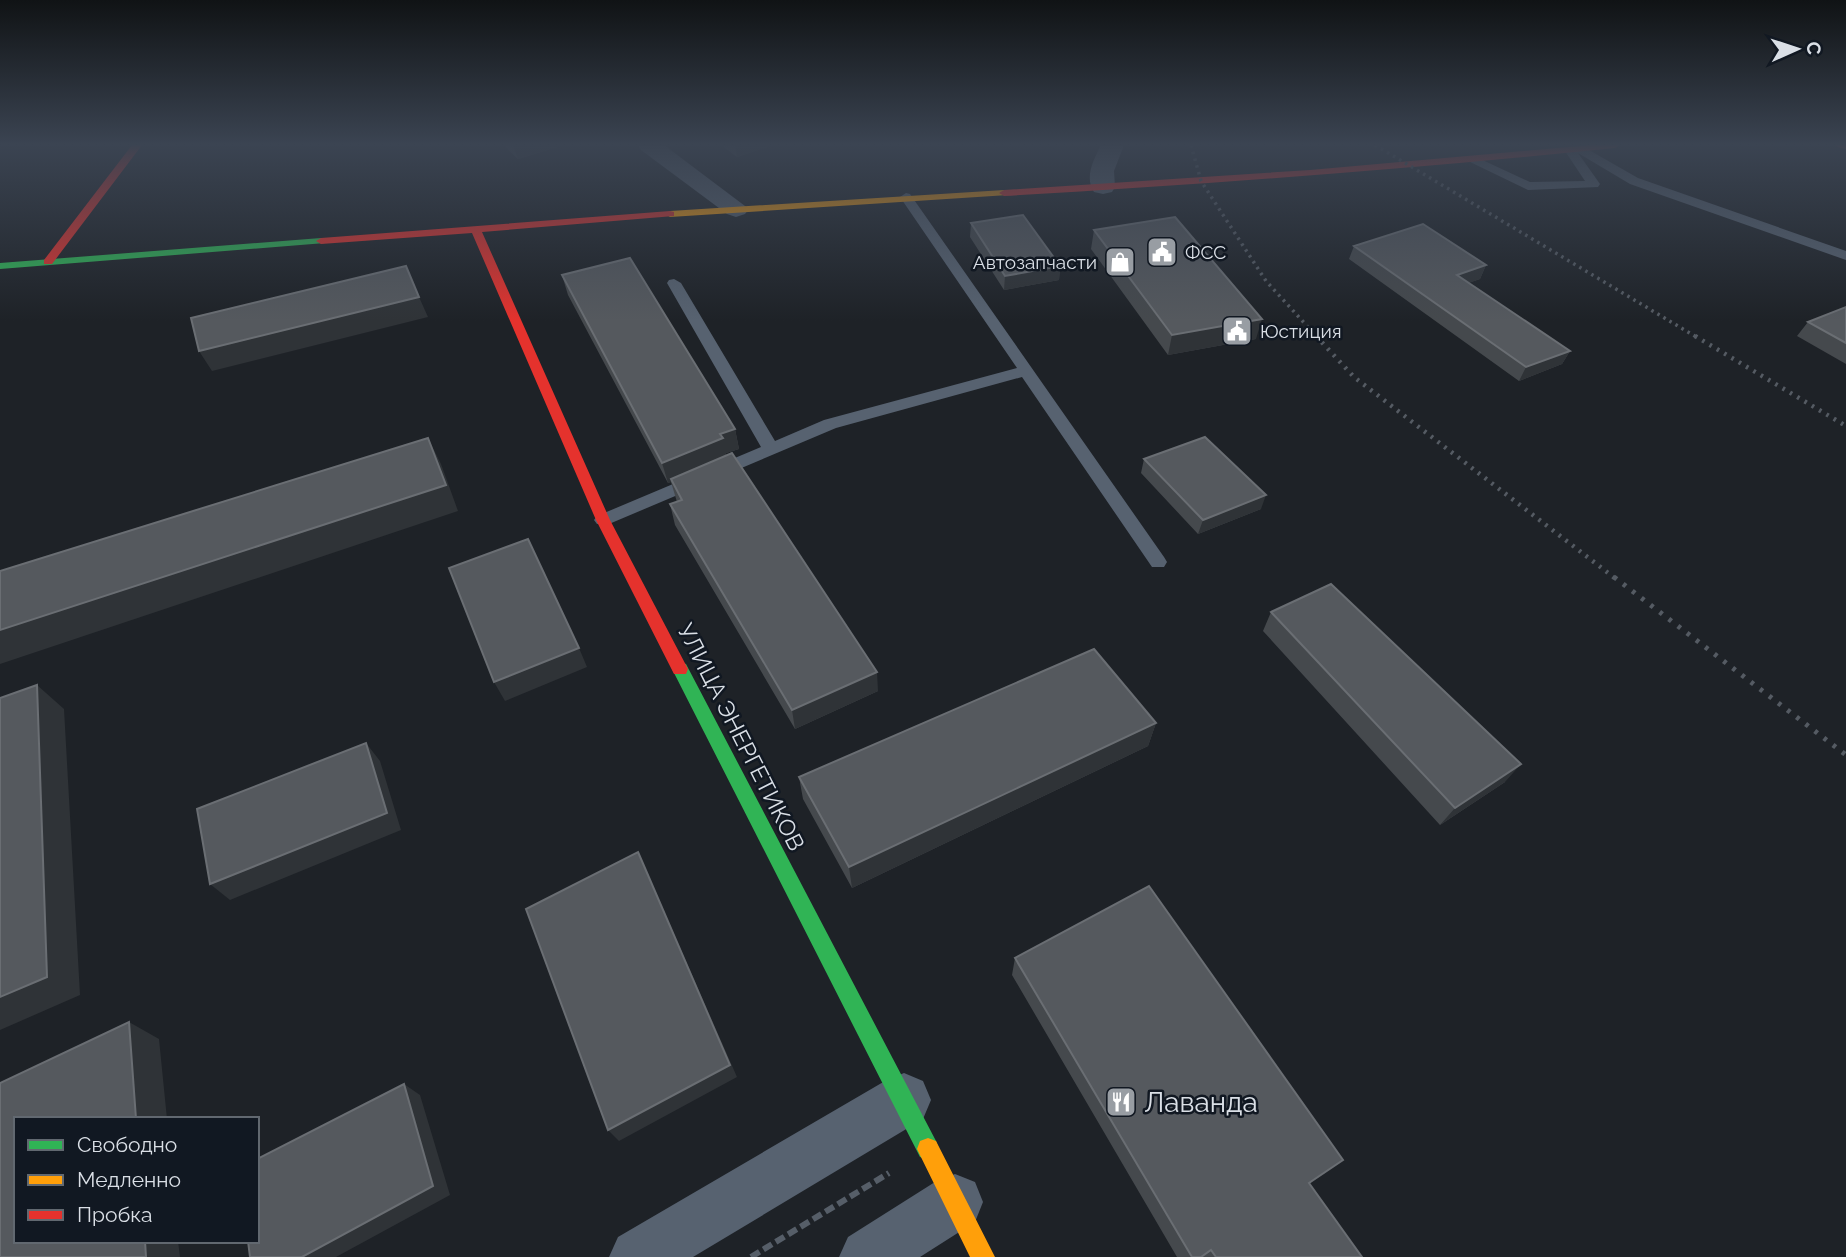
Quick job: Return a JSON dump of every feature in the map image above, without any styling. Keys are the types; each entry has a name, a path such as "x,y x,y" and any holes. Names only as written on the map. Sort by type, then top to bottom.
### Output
{"street":[{"path":"48,262 92,204"},
{"path":"729,204 736,209"},
{"path":"0,266 812,204"},
{"name":"УЛИЦА ЭНЕРГЕТИКОВ","path":"476,230 603,520 983,1257"},
{"path":"638,1257 904,1100"},
{"path":"868,1257 955,1202"}],"lane":[{"path":"911,204 1158,562"},
{"path":"1698,204 1846,256"},
{"path":"674,283 771,449"},
{"path":"603,520 830,424 1026,372"}],"path":[{"path":"751,1257 928,1149"}],"building":[{"path":"1023,215 1060,266 1005,276 971,223"},
{"path":"1175,217 1262,319 1172,335 1094,230"},
{"path":"1423,224 1486,265 1457,275 1570,351 1526,367 1354,246"},
{"path":"630,258 735,429 720,434 723,438 662,463 562,275"},
{"path":"406,266 419,297 199,351 191,318"},
{"path":"1846,307 1846,343 1808,322"},
{"path":"1205,437 1266,495 1203,520 1144,459"},
{"path":"428,438 446,485 0,630 0,571"},
{"path":"732,453 877,672 792,710 670,504 682,500 671,479"},
{"path":"528,539 579,648 494,682 449,568"},
{"path":"1331,584 1521,764 1455,808 1271,612"},
{"path":"1094,649 1156,723 849,867 799,777"},
{"path":"37,685 47,977 0,997 0,698"},
{"path":"366,743 387,813 210,884 197,809"},
{"path":"638,852 730,1065 608,1130 526,909"},
{"path":"1149,886 1343,1160 1309,1183 1362,1257 1216,1257 1211,1250 1201,1257 1192,1257 1015,958"},
{"path":"129,1022 136,1117 14,1117 14,1243 145,1243 146,1257 0,1257 0,1083"},
{"path":"404,1084 433,1186 302,1257 250,1257 248,1243 259,1243 259,1158"}],"railway":[{"path":"1216,204 1266,281 1318,338"},
{"path":"1473,204 1698,338"},
{"path":"1316,336 1354,377 1616,579"},
{"path":"1695,336 1846,426"},
{"path":"1614,577 1846,755"}],"traffic: fast":[{"path":"0,266 321,241"},
{"path":"680,669 928,1149"}],"traffic: slow":[{"path":"670,214 834,204"},
{"path":"928,1149 983,1257"}],"traffic: jam":[{"path":"48,262 92,204"},
{"path":"321,241 670,214"},
{"path":"476,230 603,520 680,669"}],"place":[{"name":"ФСС","path":"1162,252"},
{"name":"Автозапчасти","path":"1120,262"},
{"name":"Юстиция","path":"1237,331"},
{"name":"Лаванда","path":"1121,1102"}]}
